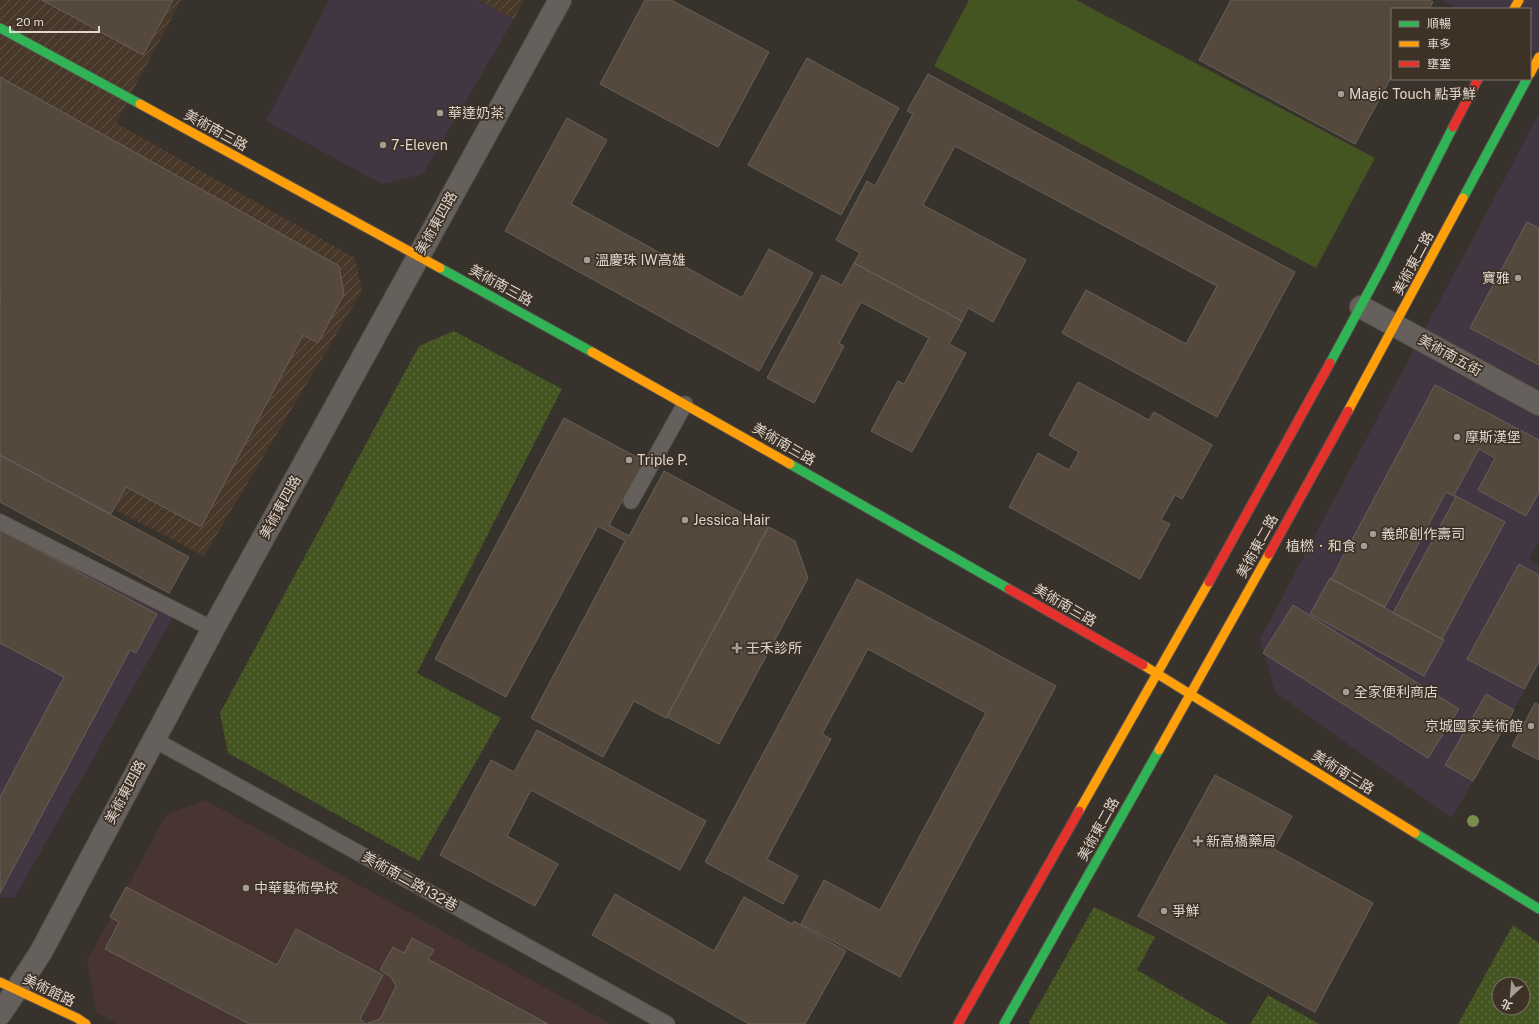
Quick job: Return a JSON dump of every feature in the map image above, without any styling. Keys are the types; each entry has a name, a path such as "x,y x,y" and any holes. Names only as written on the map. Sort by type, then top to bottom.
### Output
{"street":[{"name":"美術東四路","path":"0,1014 9,986 41,952 153,738 560,0"},
{"name":"美術南三路","path":"0,28 419,256 685,404 1158,673 1263,740 1539,909"},
{"path":"1531,72 1539,58"},
{"name":"美術東二路","path":"958,1024 1158,673 1361,307 1477,80"},
{"name":"美術東二路","path":"1004,1024 1191,694 1395,326 1526,80"},
{"name":"美術南五街","path":"1361,307 1539,404"},
{"name":"美術館路","path":"9,986 86,1024"}],"lane":[{"path":"632,501 685,404"},
{"path":"0,522 213,629"},
{"name":"美術南二路132巷","path":"153,738 667,1024"}],"shaded area":[{"path":"0,0 181,0 116,123 355,258 362,291 204,556 0,450"},
{"path":"329,0 478,0 514,19 423,174 382,184 266,121"},
{"path":"478,0 524,0 514,19"},
{"path":"1442,0 1539,0 1539,54 1531,50 1531,8 1456,8"},
{"path":"1539,114 1539,542 1529,559 1539,565 1539,666 1452,818 1276,693 1260,639"},
{"path":"0,512 179,606 15,897 0,898"},
{"name":"中華藝術學校","path":"205,800 611,1024 118,1024 96,1012 87,961 166,815"}],"green space":[{"path":"969,0 1076,0 1375,158 1316,268 934,66"},
{"path":"454,331 562,389 417,673 501,718 419,861 228,753 220,713 419,346"},
{"path":"1094,907 1155,937 1137,970 1228,1024 1030,1024 1029,1022"},
{"path":"1513,925 1539,943 1539,1024 1458,1024"},
{"path":"1268,995 1319,1024 1250,1024"}],"building":[{"path":"42,0 173,0 143,55"},
{"path":"645,0 671,0 769,52 718,147 600,84"},
{"path":"1231,0 1430,0 1433,2 1430,8 1391,8 1391,78 1355,144 1199,60"},
{"path":"807,58 899,108 841,215 748,165"},
{"path":"928,74 1295,272 1217,417 1062,333 1086,290 1186,344 1217,286 955,146 923,205 1026,260 993,322 968,308 962,321 854,263 860,253 836,240 867,181 875,186 913,114 907,111"},
{"path":"0,77 339,266 344,294 318,343 303,335 201,527 126,487 111,514 0,455"},
{"path":"567,118 607,140 571,204 742,298 769,249 813,273 759,371 505,231"},
{"name":"寶雅","path":"1527,222 1539,228 1539,365 1470,328"},
{"path":"854,263 962,321 949,344 966,353 912,452 871,431 898,381 904,384 929,338 861,302 839,343 844,346 814,403 767,378 822,275 842,285"},
{"path":"1078,382 1149,420 1154,412 1212,445 1182,499 1175,495 1161,520 1170,524 1140,579 1009,507 1038,453 1069,470 1079,452 1049,435"},
{"path":"1435,385 1539,440 1539,492 1526,516 1478,490 1495,458 1479,449 1454,495 1505,522 1442,639 1393,613 1456,497 1446,492 1385,607 1331,579"},
{"path":"564,418 644,461 609,525 629,536 664,471 768,527 666,718 634,701 603,757 531,718 625,541 598,526 506,697 435,659"},
{"path":"0,455 189,557 169,593 0,502"},
{"name":"壬禾診所","path":"769,527 795,541 808,578 719,744 667,717"},
{"path":"0,530 157,614 136,653 130,650 0,893 0,797 64,677 0,643"},
{"path":"1519,564 1539,575 1539,661 1524,689 1467,659"},
{"path":"1330,578 1444,640 1424,676 1310,614"},
{"path":"857,579 1056,686 900,977 801,924 824,880 880,910 986,713 868,649 822,734 831,739 767,859 798,876 783,904 705,862"},
{"path":"1293,605 1459,709 1428,758 1263,653"},
{"path":"1486,694 1514,710 1473,781 1445,765"},
{"name":"京城國家美術館","path":"1535,703 1539,705 1539,760 1512,746"},
{"path":"537,730 706,821 680,870 531,790 507,836 558,864 535,906 440,855 491,760 514,772"},
{"path":"1215,775 1292,816 1274,849 1373,903 1315,1012 1138,916"},
{"path":"126,887 277,965 296,929 383,975 360,1019 366,1024 249,1024 105,949 119,922 110,917"},
{"path":"615,894 714,951 744,897 792,924 794,921 846,951 805,1024 749,1024 592,935"},
{"path":"412,938 434,950 428,959 548,1024 366,1024 380,1019 396,986 391,977 380,970 393,947 404,953"}],"traffic: fast":[{"path":"0,28 140,104"},
{"path":"1463,198 1526,80"},
{"path":"1330,363 1383,265 1453,127"},
{"path":"440,268 592,352"},
{"path":"790,464 1009,589"},
{"path":"1004,1024 1159,750"},
{"path":"1415,833 1539,909"}],"traffic: slow":[{"path":"1515,8 1519,0"},
{"path":"1531,72 1539,57"},
{"path":"140,104 440,268"},
{"path":"1348,411 1463,198"},
{"path":"592,352 790,464"},
{"path":"1159,750 1269,554"},
{"path":"1079,811 1209,582"},
{"path":"1143,665 1415,833"},
{"path":"0,982 77,1018 86,1024"}],"traffic: jam":[{"path":"1453,127 1477,80"},
{"path":"1209,582 1330,363"},
{"path":"1269,554 1348,411"},
{"path":"1009,589 1143,665"},
{"path":"958,1024 1079,811"}],"place":[{"name":"Magic Touch 點爭鮮","path":"1341,94"},
{"name":"華達奶茶","path":"440,113"},
{"name":"7-Eleven","path":"383,145"},
{"name":"溫慶珠 IW高雄","path":"587,260"},
{"name":"寶雅","path":"1518,278"},
{"name":"摩斯漢堡","path":"1457,437"},
{"name":"Triple P.","path":"629,460"},
{"name":"Jessica Hair","path":"685,520"},
{"name":"義郎創作壽司","path":"1373,534"},
{"name":"植橪．和食","path":"1364,546"},
{"name":"壬禾診所","path":"737,648"},
{"name":"全家便利商店","path":"1346,692"},
{"name":"京城國家美術館","path":"1531,726"},
{"name":"新高橋藥局","path":"1198,841"},
{"name":"中華藝術學校","path":"246,888"},
{"name":"爭鮮","path":"1164,911"}]}
